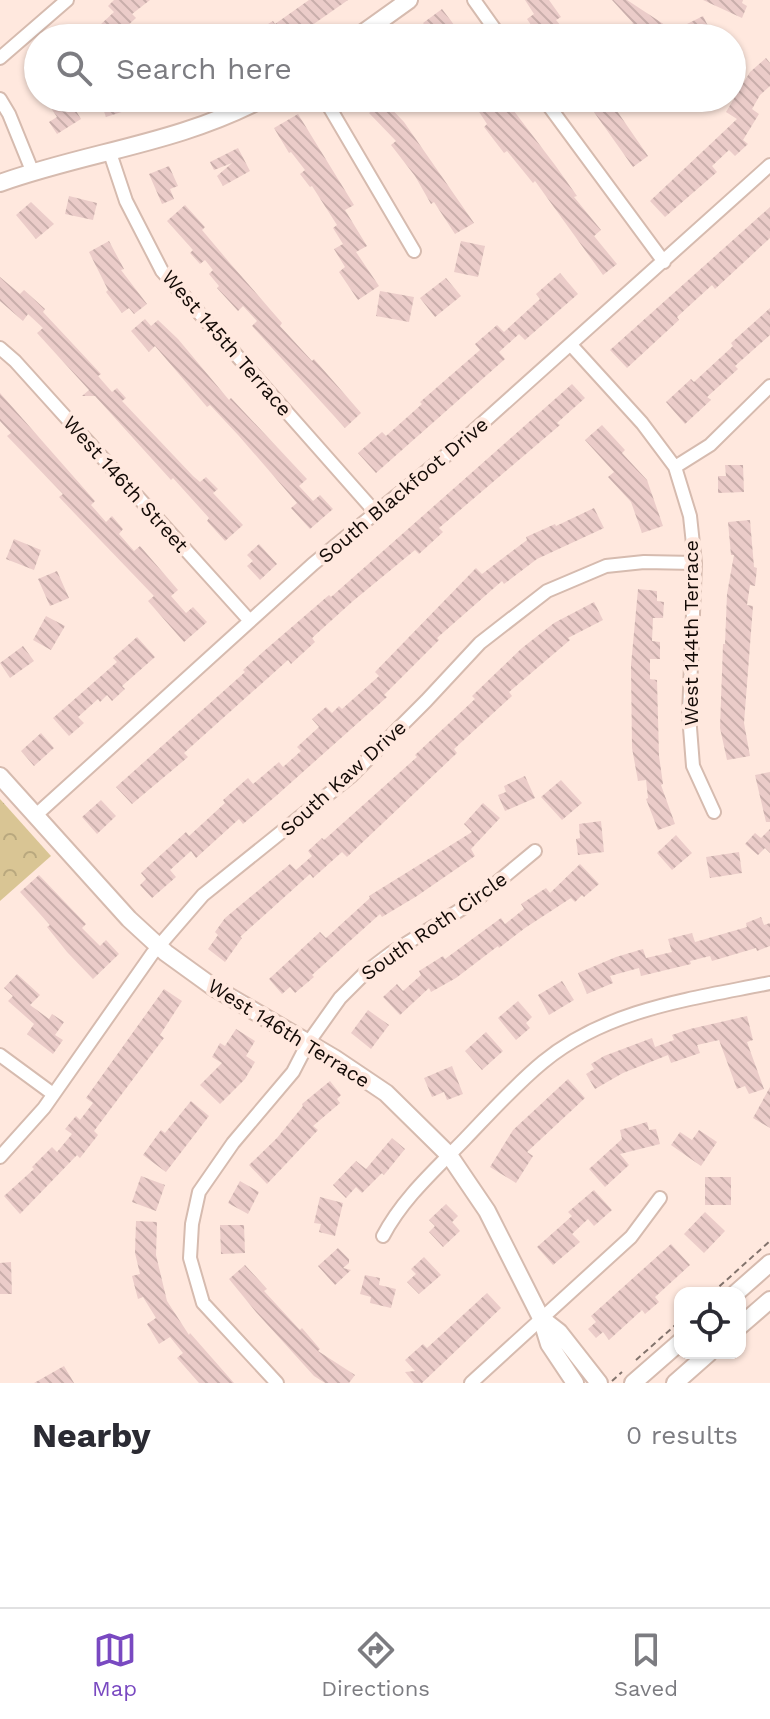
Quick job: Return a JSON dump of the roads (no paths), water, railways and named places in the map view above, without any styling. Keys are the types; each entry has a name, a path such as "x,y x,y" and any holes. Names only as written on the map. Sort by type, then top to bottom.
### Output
{"street":[{"path":"39,24 67,0"},
{"path":"376,24 409,0"},
{"path":"474,0 491,24"},
{"path":"0,58 24,37"},
{"path":"0,99 33,173"},
{"path":"0,183 168,138 234,112"},
{"path":"332,112 414,251"},
{"path":"553,112 664,262"},
{"name":"West 145th Terrace","path":"110,153 130,210 162,271 376,513"},
{"name":"South Blackfoot Drive","path":"36,815 313,564 449,453 770,165"},
{"name":"West 144th Terrace","path":"571,345 642,423 675,467 690,516 695,563 689,715 693,766 714,812"},
{"name":"West 146th Street","path":"0,348 250,621"},
{"path":"675,467 710,445 770,386"},
{"name":"South Kaw Drive","path":"0,1157 53,1094 159,946 203,895 351,776 480,643 547,591 606,566 644,562 695,563"},
{"name":"West 146th Terrace","path":"0,776 129,919 159,946 213,987 386,1093 449,1155 487,1211 541,1318 549,1344 575,1383"},
{"name":"South Roth Circle","path":"277,1383 203,1303 190,1258 192,1224 199,1192 233,1143 293,1072 308,1043 340,998 366,972 476,900 535,851"},
{"path":"383,1236 406,1200 449,1155 542,1062 582,1035 605,1023 663,1005 770,983"},
{"path":"0,1055 53,1094"},
{"path":"471,1383 631,1237 660,1198"},
{"path":"743,1287 770,1263"},
{"path":"746,1321 770,1300"},
{"name":"West 146th Terrace","path":"541,1318 559,1332 599,1383"},
{"path":"629,1376 674,1346"},
{"path":"675,1383 702,1359"}]}
